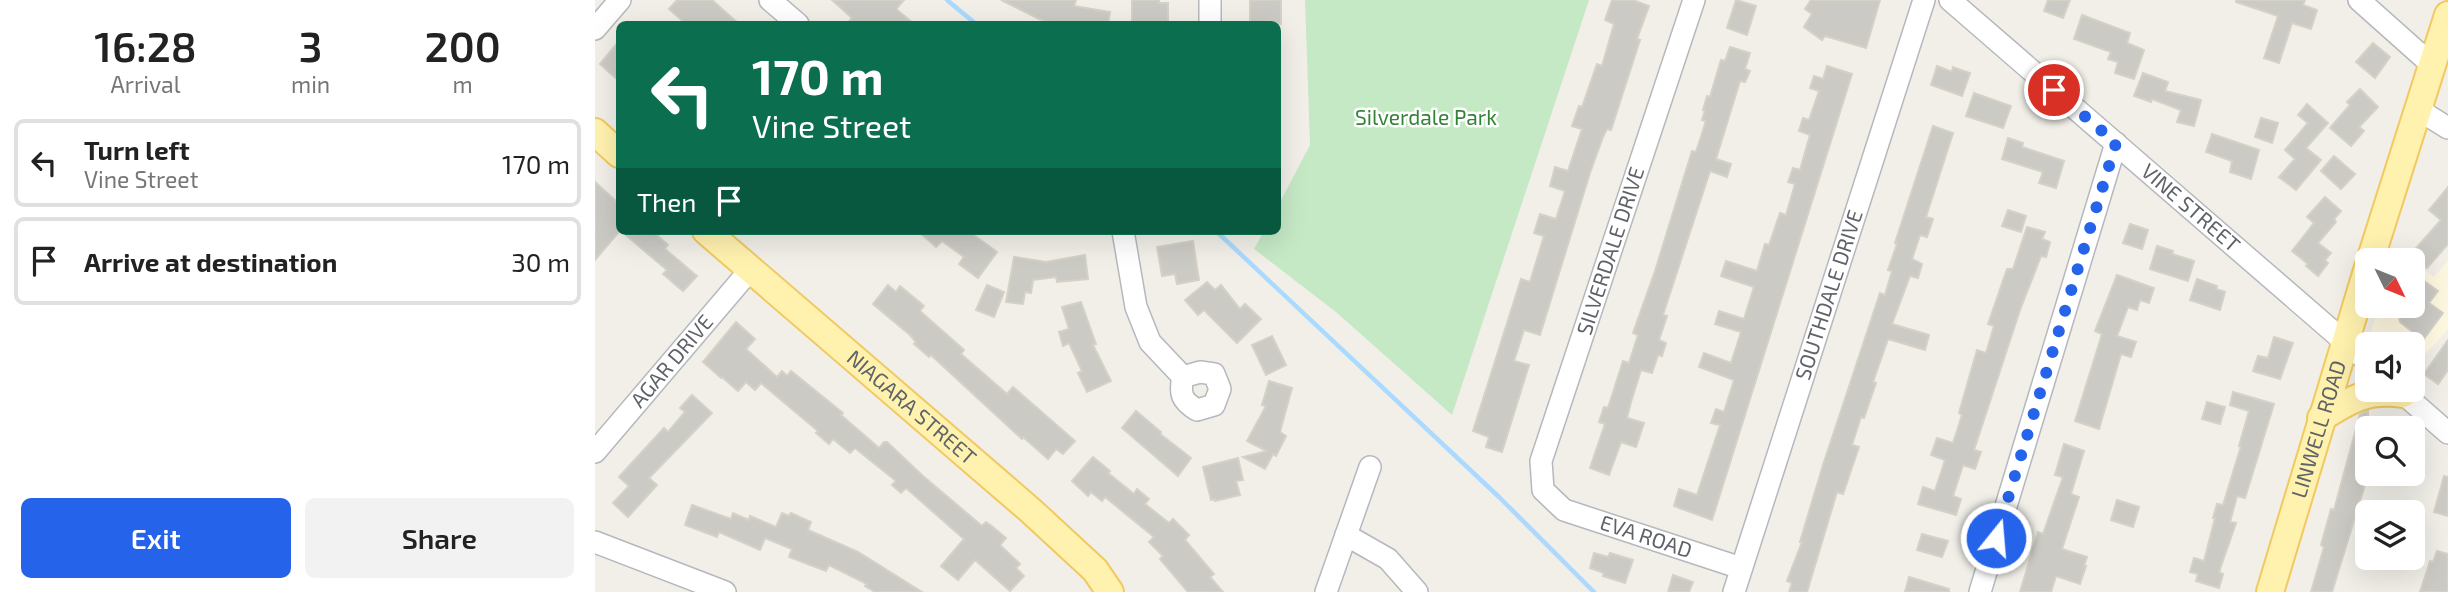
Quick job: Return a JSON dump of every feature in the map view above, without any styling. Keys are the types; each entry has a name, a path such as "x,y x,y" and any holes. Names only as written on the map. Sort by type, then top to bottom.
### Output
{"main road":[{"path":"2374,248 2448,15"},
{"path":"595,132 616,151"},
{"name":"NIAGARA STREET","path":"711,235 1030,510 1095,570 1110,592"},
{"name":"LINWELL ROAD","path":"2270,592 2355,307"},
{"path":"2321,418 2355,399"}],"street":[{"path":"595,29 620,0"},
{"path":"770,0 794,21"},
{"path":"1210,0 1210,21"},
{"name":"SILVERDALE DRIVE","path":"1554,500 1543,490 1541,461 1695,0"},
{"name":"SOUTHDALE DRIVE","path":"1734,592 1924,0"},
{"name":"VINE STREET","path":"1950,0 2355,351"},
{"path":"2359,0 2432,65"},
{"path":"2419,110 2448,128"},
{"path":"1980,592 2116,143"},
{"path":"1124,235 1140,319 1150,342 1184,377"},
{"name":"AGAR DRIVE","path":"595,452 750,270"},
{"path":"2412,402 2448,433"},
{"path":"1326,592 1370,467"},
{"name":"EVA ROAD","path":"1554,500 1564,510 1741,569"},
{"path":"1346,535 1388,559 1417,592"},
{"path":"595,542 725,592"}],"shaded area":[{"path":"2448,261 2448,329 2425,355 2425,332 2371,332 2375,318 2425,318 2425,271 2434,277"}],"green space":[{"name":"Silverdale Park","path":"1305,0 1589,0 1452,415 1336,312 1254,249 1262,235 1281,235 1281,200 1310,145"}],"building":[{"path":"677,0 712,0 736,21 683,21 669,9"},
{"path":"832,0 904,0 896,9 910,21 850,21 852,18"},
{"path":"1001,0 1076,0 1074,6 1110,12 1108,21 1039,19"},
{"path":"1132,0 1159,0 1159,3 1168,3 1168,21 1132,21"},
{"path":"1250,0 1281,0 1281,21 1250,21"},
{"path":"1612,0 1633,0 1649,6 1611,130 1607,129 1603,137 1590,173 1540,335 1524,330 1514,361 1529,365 1502,452 1486,447 1489,437 1473,431 1521,279 1530,282 1544,236 1534,233 1540,214 1556,219 1565,191 1550,186 1555,167 1568,171 1582,129 1572,126 1579,106 1582,107 1597,64 1602,66 1614,24 1605,20"},
{"path":"1736,0 1756,6 1747,35 1727,28"},
{"path":"1811,0 1880,0 1866,48 1825,36 1822,40 1804,27 1812,14 1805,9"},
{"path":"2048,0 2070,0 2063,18 2044,11"},
{"path":"2236,0 2305,0 2303,5 2317,10 2311,29 2292,23 2279,63 2264,58 2278,16"},
{"path":"2082,15 2130,33 2127,43 2144,50 2134,79 2115,73 2118,62 2108,59 2111,52 2074,39"},
{"path":"2373,43 2390,57 2375,78 2356,62"},
{"path":"616,45 616,78 600,64"},
{"path":"1730,47 1750,53 1745,69 1750,71 1745,82 1740,81 1716,159 1731,164 1727,177 1710,171 1663,315 1667,316 1659,340 1666,343 1662,356 1658,355 1652,373 1641,370 1631,402 1627,418 1644,423 1636,447 1621,442 1609,475 1590,468 1605,424 1599,422 1604,407 1608,408 1623,361 1629,363 1638,335 1633,333 1692,151 1696,152 1706,121 1702,120 1707,96 1710,97 1721,60 1725,61"},
{"path":"1827,66 1852,74 1712,520 1674,506 1679,489 1697,495 1720,425 1711,423 1716,409 1724,412 1734,380 1699,367 1704,353 1731,363 1741,332 1715,324 1719,311 1744,319 1754,287 1721,276 1726,261 1757,271 1765,244 1769,245 1780,213 1786,215 1795,184 1788,182 1793,168 1800,170 1810,135 1799,131 1803,118 1809,120 1819,91 1810,88 1814,76 1823,79"},
{"path":"1937,66 1952,72 1953,67 1970,73 1962,96 1931,85"},
{"path":"2143,73 2168,82 2165,91 2201,100 2194,126 2177,122 2181,110 2152,99 2151,102 2134,96"},
{"path":"2360,89 2378,107 2359,127 2364,131 2351,146 2330,128 2350,105 2347,102"},
{"path":"1974,93 2011,106 2003,128 1966,116"},
{"path":"2307,104 2328,123 2306,148 2321,160 2296,190 2279,177 2295,159 2285,150 2308,123 2298,115"},
{"path":"2261,118 2278,123 2272,143 2255,137"},
{"path":"1933,126 1953,133 1926,217 1933,219 1927,237 1920,235 1912,259 1922,264 1918,278 1910,276 1892,324 1929,335 1925,350 1888,339 1873,382 1876,383 1852,445 1859,447 1843,494 1837,492 1807,592 1789,592 1792,583 1787,581 1802,542 1823,465 1880,293 1885,295 1892,271 1888,270 1897,244 1895,243"},
{"path":"2212,134 2259,150 2251,179 2230,172 2232,161 2206,152"},
{"path":"2008,138 2023,143 2022,147 2064,161 2056,188 2039,183 2043,172 2002,159"},
{"path":"2334,156 2355,174 2341,189 2321,171"},
{"path":"595,182 616,201 616,235 595,260"},
{"path":"2448,187 2448,244 2427,268 2425,248 2416,248 2441,220 2429,210"},
{"path":"2325,197 2341,211 2334,219 2336,222 2318,243 2331,253 2325,260 2328,263 2318,276 2292,251 2314,223 2307,217"},
{"path":"2008,210 2026,216 2021,232 2002,226"},
{"path":"2130,224 2148,230 2142,249 2123,243"},
{"path":"2027,227 2045,232 2042,239 2050,242 2046,257 2041,256 2020,310 1974,450 1981,452 1975,469 1963,465 1953,496 1961,499 1956,515 1918,504 1923,487 1935,491 1945,460 1931,455 1937,438 1953,443 1977,350 1986,353 1994,326 1988,324 2007,269 2013,269"},
{"path":"626,235 657,235 668,245 665,249 697,276 683,291 663,274 667,270"},
{"path":"922,235 974,235 997,252 978,278 959,264 964,257 942,241 936,247"},
{"path":"1193,241 1199,280 1177,284 1175,274 1162,276 1157,247"},
{"path":"2157,246 2194,261 2188,281 2150,269"},
{"path":"1085,255 1088,279 1057,282 1056,277 1033,280 1031,293 1025,292 1023,304 1006,302 1014,257 1046,262"},
{"path":"2117,275 2154,288 2149,303 2140,300 2137,310 2128,307 2117,336 2136,342 2131,357 2121,354 2099,429 2075,421 2102,334 2095,331"},
{"path":"2197,279 2225,292 2220,310 2190,300"},
{"path":"1207,282 1215,290 1221,285 1240,309 1245,304 1261,319 1237,343 1204,310 1198,315 1185,300"},
{"path":"2425,282 2438,291 2429,303 2443,313 2425,337 2425,332 2413,332 2400,322 2399,318 2425,318"},
{"path":"888,285 896,292 900,286 924,306 920,311 964,350 961,354 1007,394 1013,387 1075,441 1063,454 1056,449 1048,459 1023,437 1022,439 931,355 929,357 914,344 916,342 910,335 873,304"},
{"path":"987,285 1004,292 994,317 976,310"},
{"path":"1081,302 1096,344 1093,345 1111,381 1087,392 1078,373 1082,371 1069,343 1063,346 1059,332 1069,329 1062,307"},
{"path":"736,322 755,339 746,349 777,377 782,371 787,376 791,371 843,413 841,415 879,448 887,442 982,526 986,522 1006,538 1000,545 1020,564 1016,568 1024,576 1010,591 975,560 958,580 941,566 964,539 906,488 901,493 892,485 896,481 855,448 850,453 833,439 829,444 816,433 818,431 761,383 755,390 746,382 738,391 721,378 703,362"},
{"path":"1272,336 1286,365 1266,375 1252,345"},
{"path":"2274,337 2293,343 2280,379 2253,371 2258,356 2268,358"},
{"path":"2448,340 2448,370 2438,384 2425,373"},
{"path":"1269,381 1292,388 1280,432 1286,436 1276,456 1273,454 1265,469 1243,457 1267,451 1247,441 1266,406 1262,405"},
{"path":"2233,392 2274,404 2245,498 2237,496 2230,522 2236,523 2219,572 2223,574 2219,588 2196,581 2198,574 2190,572 2194,558 2204,561 2217,504 2223,505 2241,446 2249,411 2230,405"},
{"path":"692,395 712,413 649,478 657,485 628,517 613,503 629,486 619,477 664,428 668,432 685,412 680,408"},
{"path":"2207,402 2225,407 2220,424 2202,419"},
{"path":"1136,411 1191,458 1178,476 1122,428"},
{"path":"2355,432 2355,486 2365,486 2360,500 2355,500 2355,517 2332,592 2311,592 2331,509 2334,510"},
{"path":"2064,444 2084,451 2071,494 2079,497 2062,549 2087,557 2086,566 2080,584 2056,576 2051,592 2020,592 2038,532 2043,534 2063,477 2055,475"},
{"path":"1093,457 1134,494 1137,489 1149,499 1145,504 1169,523 1173,519 1189,535 1185,540 1214,574 1210,577 1223,592 1188,592 1160,559 1163,556 1149,542 1154,537 1105,497 1102,501 1091,492 1088,496 1072,481"},
{"path":"1238,458 1243,480 1236,481 1240,495 1211,500 1203,467"},
{"path":"2444,476 2448,477 2448,516 2434,512"},
{"path":"2117,500 2139,507 2133,527 2111,520"},
{"path":"692,505 731,519 733,513 749,520 750,516 776,527 782,513 789,516 791,513 811,522 808,530 858,552 922,592 875,592 865,586 867,584 829,565 826,571 789,557 792,549 765,538 760,550 719,532 717,537 685,525"},
{"path":"1922,534 1948,541 1942,557 1917,550"},
{"path":"2437,551 2448,554 2448,592 2420,592 2430,561 2433,562"},
{"path":"1594,553 1608,557 1610,553 1633,560 1625,583 1603,576 1604,573 1590,568"},
{"path":"1673,575 1693,582 1689,592 1668,592"},
{"path":"1909,577 1949,589 1949,592 1905,592"}],"waterway":[{"path":"947,0 972,21"},
{"path":"1220,235 1499,497 1594,592"}],"route":[{"path":"1996,538 2116,143 2054,90"}]}
